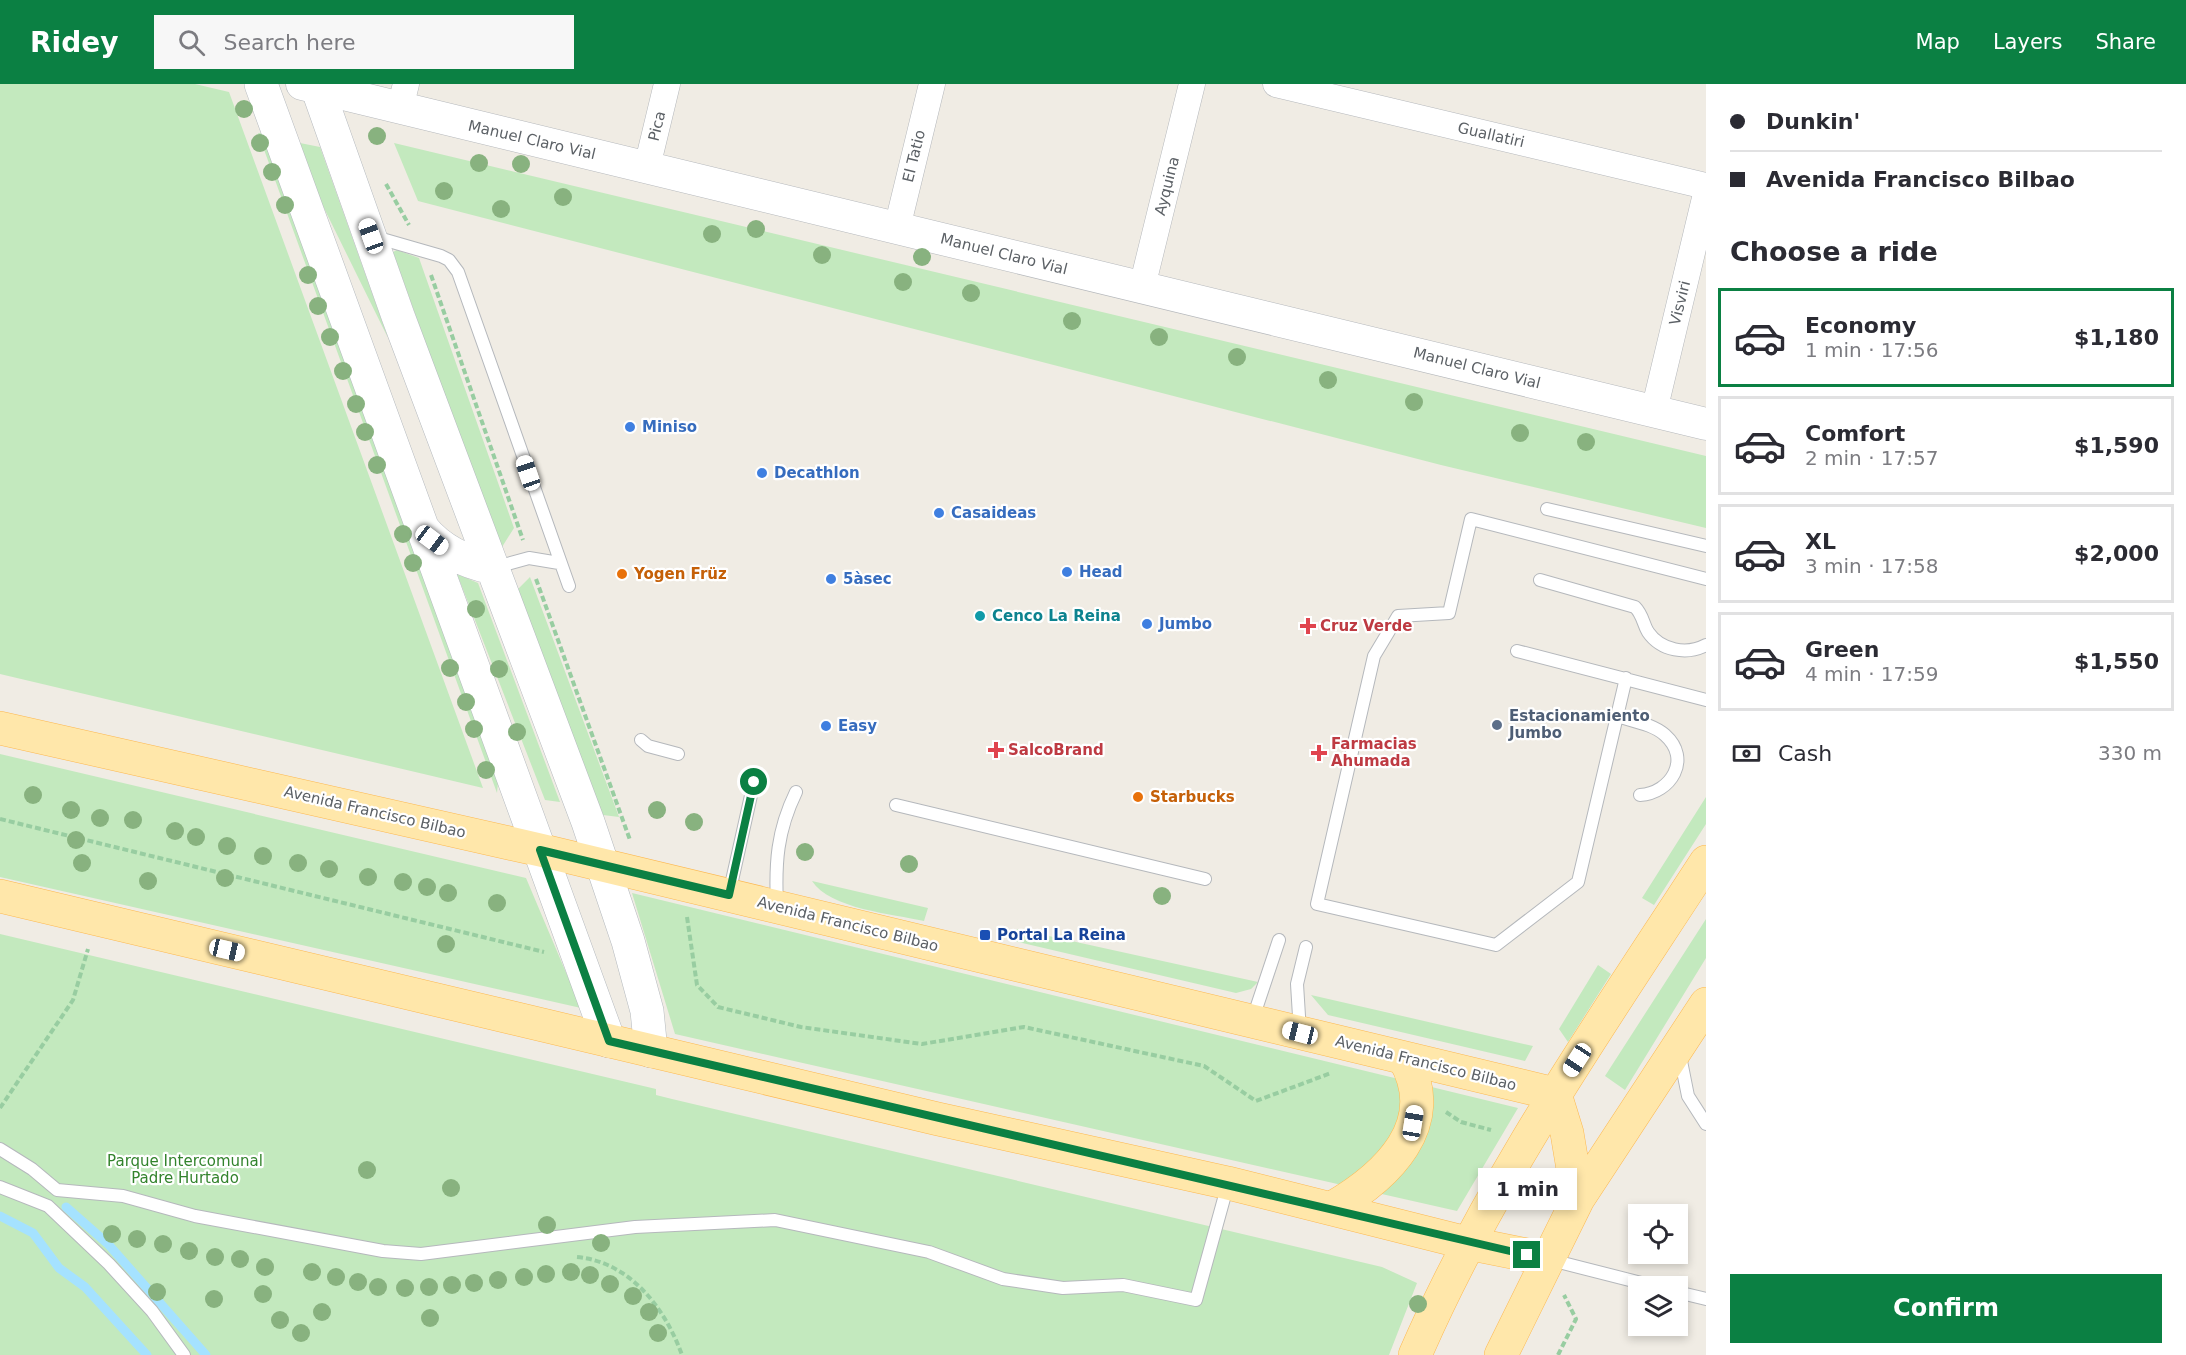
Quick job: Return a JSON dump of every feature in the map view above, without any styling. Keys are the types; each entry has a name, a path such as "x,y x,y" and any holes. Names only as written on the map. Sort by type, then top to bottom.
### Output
{"main road":[{"path":"261,84 609,1041"},
{"path":"312,85 371,236 602,865 647,1011 651,1050"},
{"path":"422,527 432,540 447,552 465,561 493,568"},
{"name":"Avenida Francisco Bilbao","path":"0,728 642,874 1555,1094"},
{"path":"1415,1355 1467,1243 1555,1094 1706,862"},
{"path":"0,896 938,1119 1228,1183 1467,1243 1547,1259"},
{"path":"1501,1355 1578,1199 1706,1004"},
{"path":"1332,1208 1355,1195 1396,1159 1413,1123 1416,1089 1412,1071 1404,1058"},
{"path":"1555,1094 1567,1133 1578,1199"}],"street":[{"name":"Pica","path":"647,167 667,84"},
{"name":"El Tatio","path":"897,228 932,84"},
{"name":"Ayquina","path":"1142,287 1192,84"},
{"name":"Guallatiri","path":"1276,84 1706,186"},
{"name":"Manuel Claro Vial","path":"312,85 403,96 647,167 1706,424"},
{"name":"Visviri","path":"1654,411 1706,194"}],"lane":[{"path":"371,236 441,255 449,260 458,272 569,586"},
{"path":"1547,509 1706,546"},
{"path":"1626,678 1578,882 1496,945 1317,904 1374,656 1398,616 1449,613 1471,519 1706,579"},
{"path":"493,568 529,558 559,563"},
{"path":"1540,580 1635,607 1641,614 1647,630 1665,646 1688,650 1706,645"},
{"path":"1517,651 1706,700"},
{"path":"1617,716 1656,729 1672,742 1676,752 1676,771 1670,782 1651,794 1640,795"},
{"path":"641,740 648,746 678,754"},
{"path":"729,895 754,782"},
{"path":"777,907 776,870 782,819 796,792"},
{"path":"896,805 1205,879"},
{"path":"1252,1021 1279,940"},
{"path":"1300,1033 1297,984 1306,946"},
{"path":"1680,1044 1683,1079 1688,1096 1706,1124"},
{"path":"0,1149 32,1169 57,1190 123,1196 195,1216 383,1251 421,1254 635,1227 775,1220 929,1252 1003,1279 1063,1288 1123,1285 1196,1300 1228,1183"},
{"path":"0,1187 48,1206 109,1264 152,1311 184,1355"},
{"path":"1547,1259 1628,1280"},
{"path":"1688,1295 1706,1299"}],"path":[{"path":"381,176 400,205 420,250 642,874"},
{"path":"0,819 554,954"},
{"path":"682,884 697,985 718,1007 801,1027 922,1044 1024,1027 1204,1066 1256,1101 1333,1072"},
{"path":"0,1107 74,1000 90,940"},
{"path":"1416,1089 1461,1122 1491,1130"},
{"path":"1547,1259 1576,1319 1558,1355"}],"green space":[{"path":"0,84 195,84 229,92 483,788 0,674"},
{"path":"258,133 262,133 498,782 497,793"},
{"path":"300,143 320,147 388,338 322,204"},
{"path":"394,143 1706,456 1706,528 1441,465 418,201"},
{"path":"397,250 419,258 514,528 502,547 498,546 393,252"},
{"path":"457,574 478,583 560,802 545,800"},
{"path":"530,577 619,817 603,815 518,599 517,590"},
{"path":"0,754 526,878 581,1008 0,877"},
{"path":"1706,797 1706,824 1654,905 1642,898"},
{"path":"812,881 928,908 924,921 880,913 833,898"},
{"path":"632,893 1518,1108 1457,1211 675,1034"},
{"path":"1706,919 1706,958 1625,1090 1605,1076"},
{"path":"1017,929 1258,982 1251,989 1236,993 1014,941"},
{"name":"Parque Intercomunal Padre Hurtado","path":"0,934 656,1089 656,1095 672,1099 1382,1267 1417,1283 1389,1355 0,1355"},
{"path":"1598,965 1611,974 1568,1042 1559,1029"},
{"path":"1311,995 1533,1046 1525,1061 1328,1015"}],"waterway":[{"path":"66,1207 108,1244 206,1355"},
{"path":"0,1216 33,1233 59,1268 85,1287 147,1355"}],"place":[{"name":"Miniso","path":"630,427"},
{"name":"Decathlon","path":"762,473"},
{"name":"Casaideas","path":"939,513"},
{"name":"Head","path":"1067,572"},
{"name":"Yogen Früz","path":"622,574"},
{"name":"5àsec","path":"831,579"},
{"name":"Cenco La Reina","path":"980,616"},
{"name":"Jumbo","path":"1147,624"},
{"name":"Cruz Verde","path":"1308,626"},
{"name":"Estacionamiento Jumbo","path":"1497,725"},
{"name":"Easy","path":"826,726"},
{"name":"SalcoBrand","path":"996,750"},
{"name":"Farmacias Ahumada","path":"1319,753"},
{"name":"Starbucks","path":"1138,797"},
{"name":"Portal La Reina","path":"985,935"}],"route":[{"path":"754,782 729,895 540,850 609,1041 938,1119 1228,1183 1467,1243 1527,1255"}]}
